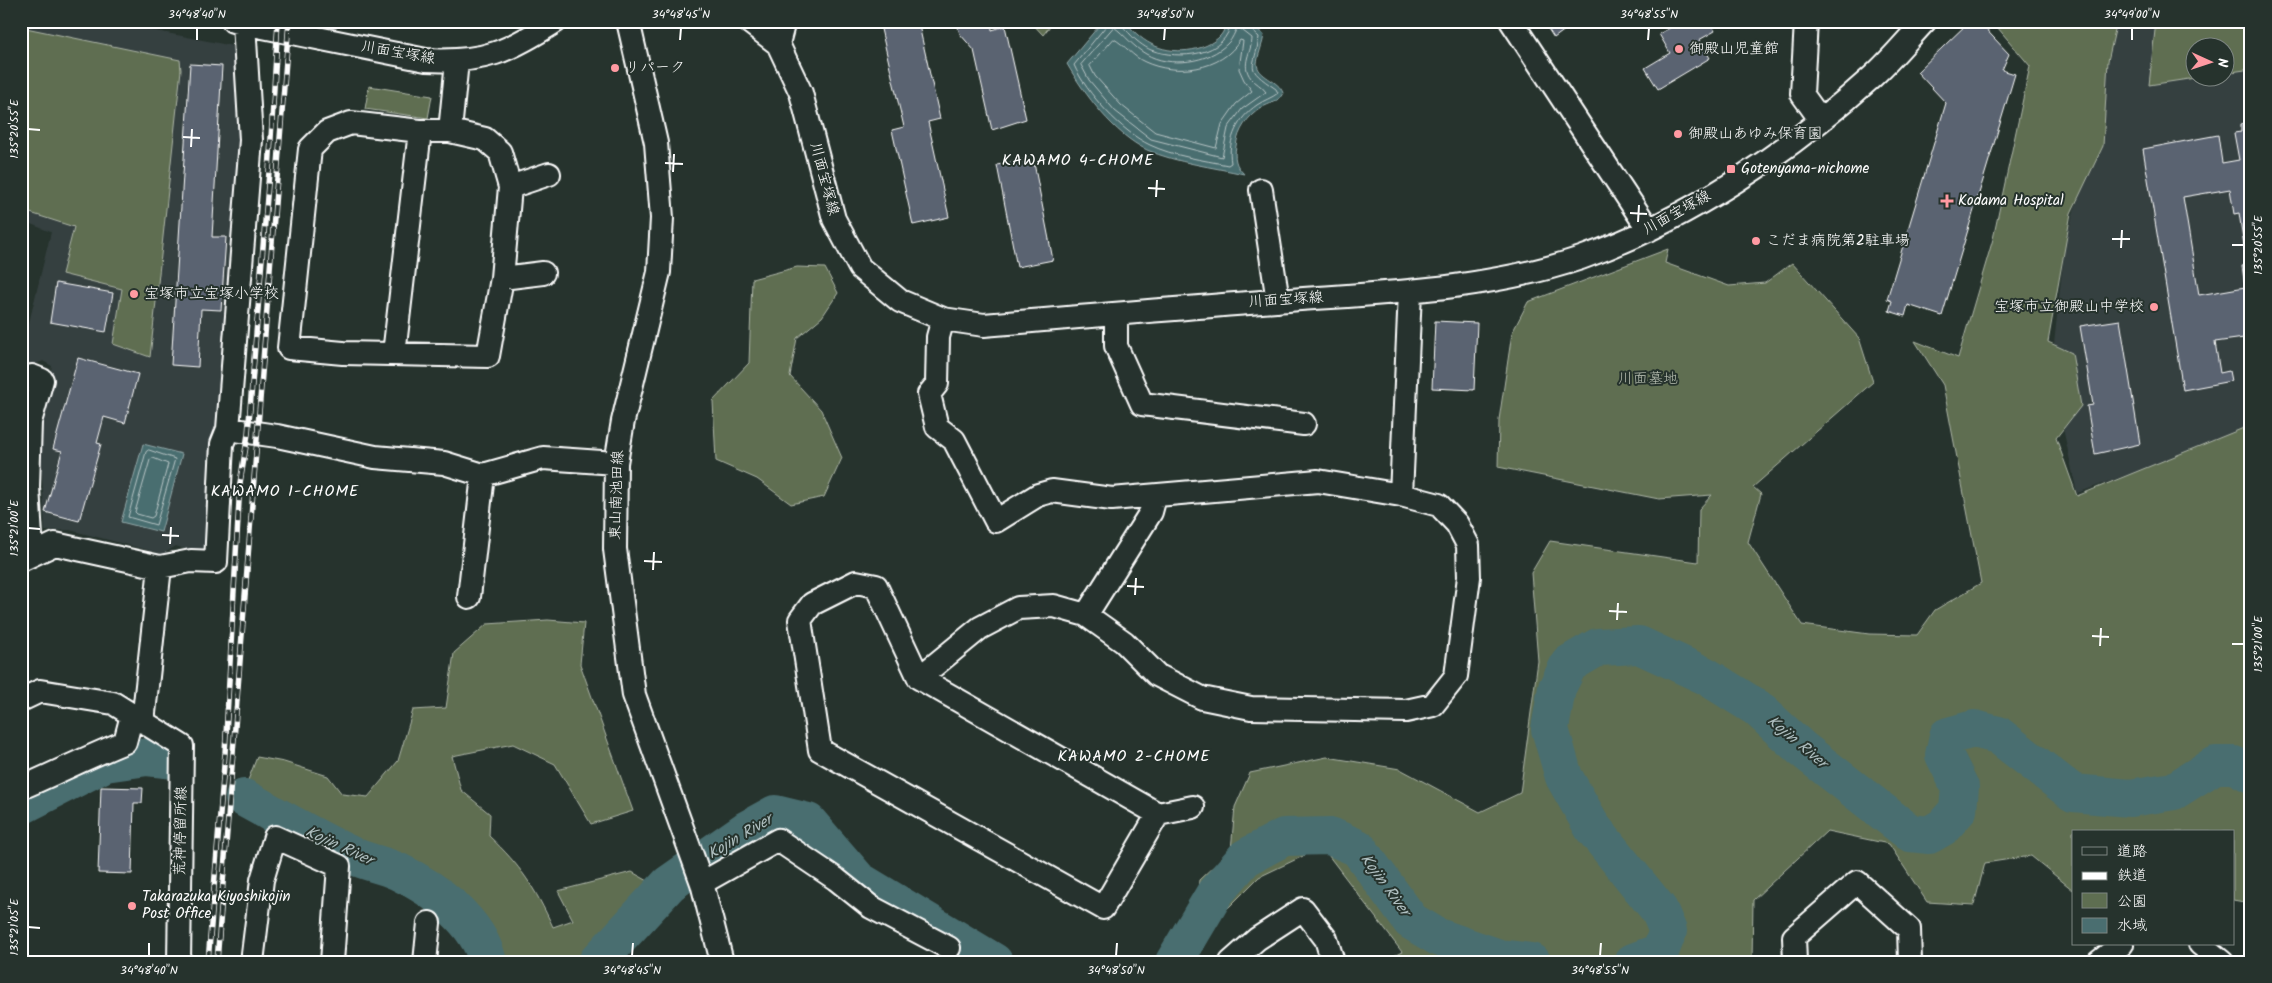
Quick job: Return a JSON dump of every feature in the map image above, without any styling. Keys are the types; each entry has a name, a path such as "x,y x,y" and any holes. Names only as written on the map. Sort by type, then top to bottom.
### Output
{"street":[{"name":"川面宝塚線","path":"238,22 426,60 457,61 491,56 531,38 556,21"},
{"name":"東山南池田線","path":"628,21 656,143 662,218 659,272 623,421 616,464 615,549 634,695 700,879 722,962"},
{"name":"川面宝塚線","path":"748,21 778,44 801,92 834,219 860,268 900,300 943,319 984,325 1278,300 1410,292 1526,273 1580,258 1650,230 1768,161 1872,77 1925,21"},
{"path":"778,44 784,21"},
{"path":"1511,21 1650,230"},
{"path":"1806,21 1802,94 1820,119"},
{"path":"21,378 32,376 42,380 30,422 24,487 27,557 55,544 160,567 191,561 216,562 222,444 228,429 251,140 238,22"},
{"path":"450,131 457,61"},
{"path":"351,123 420,131 450,131 485,139 500,152 510,187 502,278 488,356 343,354 289,348 310,149 327,132 351,123"},
{"path":"394,354 420,131"},
{"path":"510,187 549,174"},
{"path":"1261,190 1278,300"},
{"path":"502,278 544,273"},
{"path":"1401,494 1410,292"},
{"path":"1116,314 1116,346 1142,404 1304,424"},
{"path":"919,678 980,628 1018,608 1054,606 1086,615 1124,642 1157,675 1202,698 1251,708 1406,711 1433,705 1456,676 1469,576 1468,545 1457,524 1439,505 1401,494 1318,481 1155,497 1112,499 1052,491 1038,495 996,521 954,440 937,427 929,394 937,384 938,337 943,319"},
{"path":"228,429 277,436 375,457 444,463 483,475 543,458 616,464"},
{"path":"469,597 483,475"},
{"path":"1086,615 1151,512 1155,497"},
{"path":"21,788 59,772 72,763 125,742 137,719 160,567"},
{"path":"1158,814 1103,908 820,750 800,620 812,604 856,582 876,586 919,678 1158,814 1193,807"},
{"path":"21,700 40,691 113,702 137,719"},
{"name":"荒神停留所線","path":"137,719 182,746 179,962"},
{"path":"252,962 262,880 275,837 339,866 332,962"},
{"path":"700,879 778,840 836,878 872,907 949,948"},
{"path":"1795,962 1794,937 1857,882 1909,928 1910,962"},
{"path":"1231,962 1257,939 1302,909 1326,939 1333,962"},
{"path":"425,962 429,923"},
{"path":"2099,962 2119,946"},
{"path":"2202,946 2222,962"}],"shaded area":[{"name":"宝塚市立宝塚小学校","path":"21,21 105,21 238,47 242,159 210,546 198,554 176,546 163,554 70,530 45,531 39,415 52,366 43,361 21,370 21,356 51,232 21,220"},
{"name":"宝塚市立御殿山中学校","path":"2115,21 2251,21 2251,431 2077,493 2051,372 2065,242 2099,127"}],"green space":[{"path":"1030,21 1054,21 1043,35"},
{"name":"川面墓地","path":"1992,21 2117,21 2108,61 2103,146 2071,213 2048,342 2072,353 2081,406 2056,438 2077,496 2251,425 2251,906 2250,903 2234,900 2234,830 2072,830 2072,889 2031,856 1985,863 1974,905 1927,902 1889,844 1827,831 1753,900 1752,962 1381,962 1402,952 1322,847 1259,877 1223,913 1197,900 1199,880 1231,850 1235,807 1250,773 1327,757 1400,769 1480,812 1520,793 1538,661 1531,573 1550,541 1698,562 1699,509 1712,495 1659,499 1498,467 1499,420 1512,333 1528,302 1668,249 1665,263 1729,286 1765,283 1792,263 1859,338 1873,382 1753,487 1761,494 1748,542 1802,625 1869,634 1917,635 1935,610 1981,583 1943,385 1915,341 1958,358 1993,239 2030,66"},
{"path":"2156,21 2251,21 2251,69 2234,72 2234,38 2184,38 2184,80 2149,85"},
{"path":"21,27 180,60 181,70 150,357 113,344 122,289 62,274 74,227 21,210"},
{"path":"369,86 432,96 428,118 365,109"},
{"path":"797,267 825,268 838,293 822,317 797,338 790,376 821,410 842,458 824,497 791,504 757,479 716,461 713,401 749,363 752,279"},
{"path":"548,620 584,623 580,664 633,811 591,824 555,764 513,744 452,756 461,790 490,814 489,836 519,868 540,901 553,927 573,920 558,891 632,872 659,887 647,927 617,962 469,962 468,948 409,889 289,822 245,788 257,757 284,762 328,776 342,794 368,797 398,761 413,710 446,708 454,653 487,624"}],"water":[{"path":"1103,21 1125,21 1147,42 1159,48 1178,51 1206,46 1222,34 1227,21 1248,21 1264,35 1257,63 1258,68 1283,93 1276,100 1252,115 1241,129 1237,140 1235,158 1244,174 1183,161 1147,150 1123,134 1101,113 1067,64"},
{"path":"143,444 182,454 161,532 121,522"}],"building":[{"path":"918,21 940,119 928,122 949,217 913,225 892,130 904,127 881,29"},
{"path":"956,21 991,21 992,30 1005,26 1026,119 992,130 974,50 960,34"},
{"path":"1543,21 1577,21 1554,38"},
{"path":"1682,21 1709,21 1715,31 1699,40 1710,58 1658,89 1645,68 1670,53 1659,34"},
{"name":"Kodama Hospital","path":"1970,21 1978,21 2009,54 2002,70 2015,74 1942,316 1908,305 1905,316 1889,311 1892,301 1887,299 1946,103 1917,72"},
{"path":"190,64 222,66 212,237 226,237 221,310 201,309 198,367 171,365"},
{"path":"2251,122 2251,337 2215,342 2220,373 2229,371 2231,381 2183,390 2143,149 2218,135 2222,163 2239,160 2234,133 2241,132 2241,124","holes":["2230,189 2234,214 2239,213 2247,265 2242,266 2245,287 2199,295 2183,197"]},
{"path":"1033,158 1053,260 1017,267 997,165"},
{"path":"56,283 113,293 106,332 50,322"},
{"path":"2120,320 2140,444 2095,454 2087,406 2093,405 2080,326"},
{"path":"1435,321 1477,323 1474,390 1432,388"},
{"path":"78,358 138,374 125,423 104,417 97,443 101,444 79,521 45,512 62,451 53,449"},
{"path":"101,787 143,788 142,803 134,803 132,874 98,873"}],"waterway":[{"name":"Kojin River","path":"1633,962 1660,952 1668,931 1659,910 1593,828 1564,777 1550,729 1557,688 1569,664 1598,647 1639,645 1706,676 1757,708 1802,749 1910,833 1929,835 1943,827 1958,810 1960,787 1944,755 1948,736 1974,729 1998,735 2073,793 2130,798 2174,791 2215,765 2234,765 2251,774"},
{"name":"Kojin River","path":"21,806 105,763 147,757 175,760"},
{"name":"Kojin River","path":"244,798 355,857 393,869 427,887 465,920 483,947 488,962"},
{"name":"Kojin River","path":"597,962 669,884 746,830 775,814 808,822 858,880 994,962"},
{"name":"Kojin River","path":"1174,962 1215,893 1245,858 1284,837 1330,836 1358,848 1411,921 1438,937 1499,958 1532,962"}],"railway":[{"path":"208,962 225,753 240,483 248,434 269,172 278,21"},
{"path":"217,962 289,21"}],"place":[{"name":"御殿山児童館","path":"1679,49"},
{"name":"リパーク","path":"615,68"},
{"name":"御殿山あゆみ保育園","path":"1678,134"},
{"name":"Gotenyama-nichome","path":"1731,169"},
{"name":"Kodama Hospital","path":"1947,201"},
{"name":"こだま病院第2駐車場","path":"1756,241"},
{"name":"宝塚市立宝塚小学校","path":"134,294"},
{"name":"宝塚市立御殿山中学校","path":"2154,307"},
{"name":"Takarazuka Kiyoshikojin Post Office","path":"132,906"}],"district":[{"name":"KAWAMO 4-CHOME","path":"1078,160"},
{"name":"KAWAMO 1-CHOME","path":"285,491"},
{"name":"KAWAMO 2-CHOME","path":"1134,756"}]}
